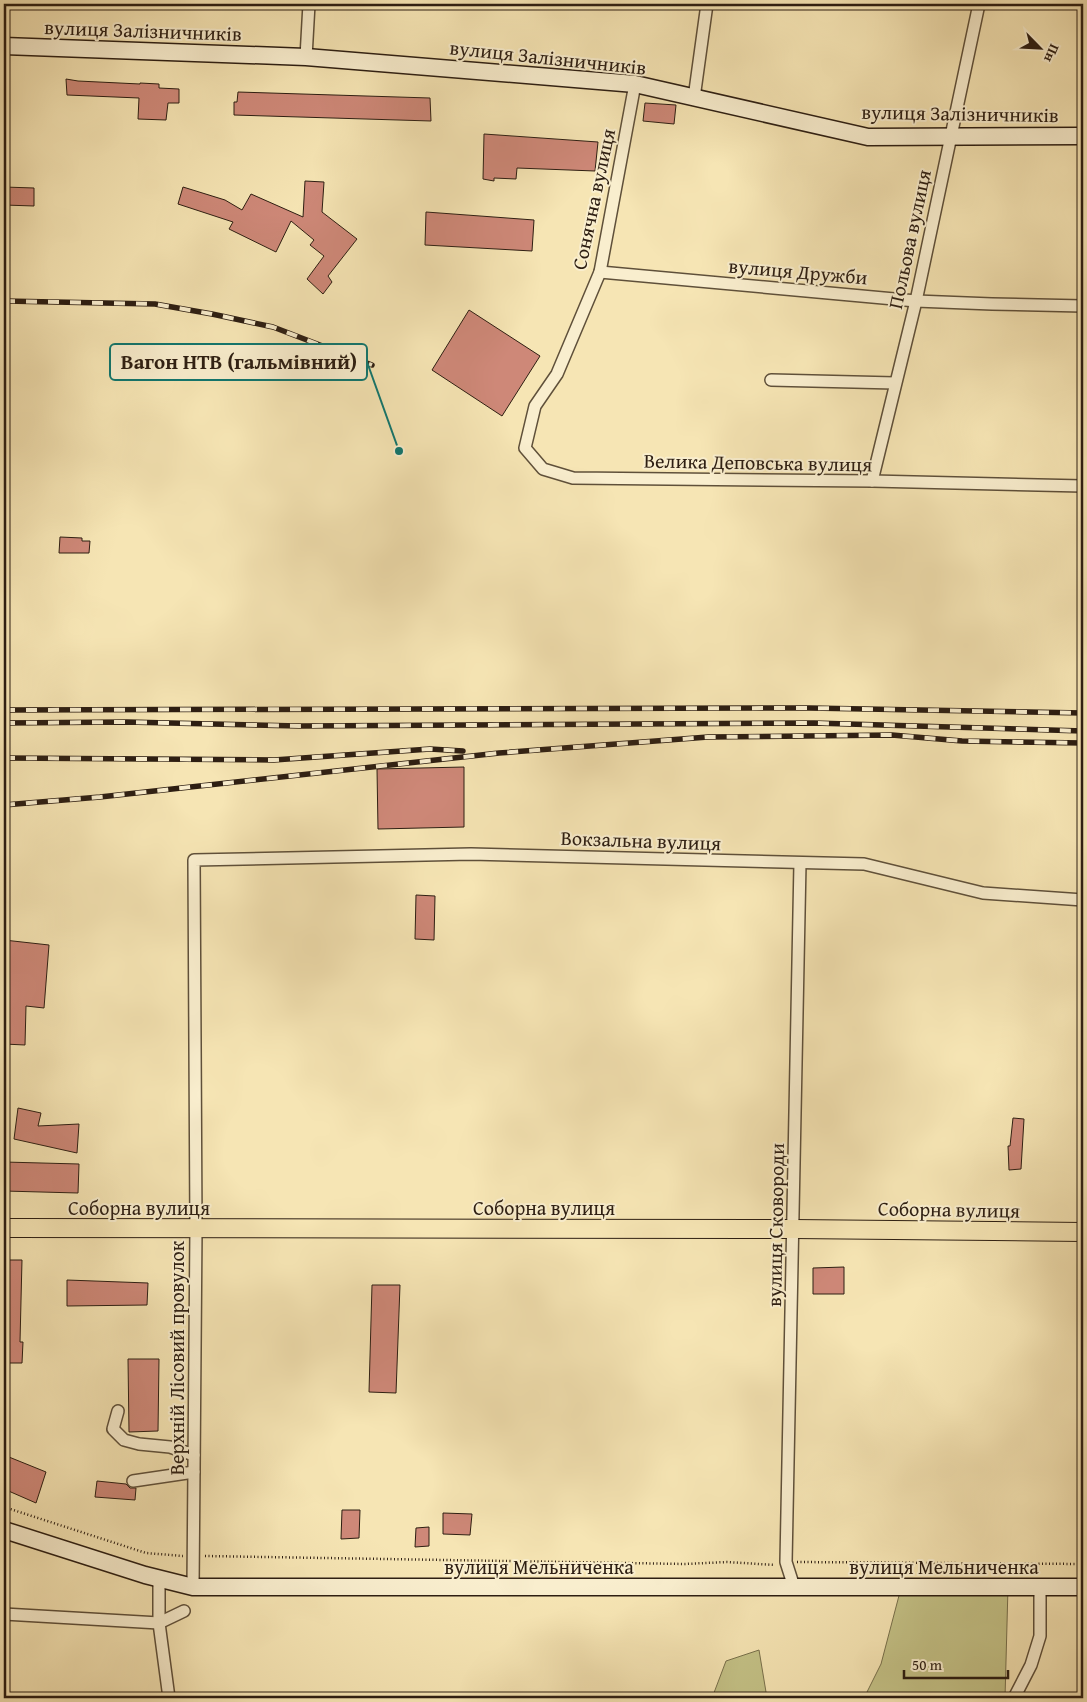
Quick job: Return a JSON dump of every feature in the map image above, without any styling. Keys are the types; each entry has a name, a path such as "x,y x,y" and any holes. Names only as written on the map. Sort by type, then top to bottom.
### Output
{"main road":[{"name":"Соборна вулиця","path":"4,1228 794,1229 1083,1232"}],"street":[{"path":"306,56 309,4"},
{"path":"694,98 707,4"},
{"name":"Польова вулиця","path":"872,481 916,301 979,4"},
{"name":"вулиця Залізничників","path":"4,46 306,56 635,84 868,136 1083,136"},
{"name":"Сонячна вулиця","path":"557,374 600,272 635,84"},
{"name":"вулиця Дружби","path":"600,272 916,301 1083,306"},
{"name":"Велика Деповська вулиця","path":"557,374 535,406 525,448 542,469 573,478 872,481 1083,486"},
{"path":"771,380 895,383"},
{"name":"Вокзальна вулиця","path":"194,860 472,854 864,864 983,893 1083,900"},
{"name":"Верхній Лісовий провулок","path":"193,1587 196,1228 194,860"},
{"name":"вулиця Сковороди","path":"794,1587 786,1562 800,863"},
{"path":"118,1411 113,1429 124,1440 139,1444 170,1447 194,1455"},
{"path":"133,1481 194,1472"},
{"name":"вулиця Мельниченка","path":"4,1530 159,1579 193,1587 1083,1587"},
{"path":"159,1579 159,1623 169,1698"},
{"path":"1014,1698 1031,1665 1040,1636 1040,1587"},
{"path":"4,1614 159,1623 184,1611"}],"path":[{"path":"4,1507 146,1553 193,1556 685,1564 727,1562 774,1565 786,1562 1083,1564"}],"shaded area":[{"path":"1008,1587 1005,1698 864,1698 881,1664 901,1588"},
{"path":"759,1650 767,1698 712,1698 726,1661"}],"building":[{"path":"66,79 159,84 159,88 179,89 179,103 168,103 166,120 138,119 139,98 67,95"},
{"path":"238,92 430,98 431,121 234,115 234,102 237,102"},
{"path":"645,103 676,105 674,124 643,121"},
{"path":"484,134 598,142 595,171 517,168 516,179 494,178 494,181 483,179"},
{"path":"305,181 324,182 322,212 357,239 328,276 332,282 323,294 307,279 324,256 310,245 314,240 291,221 276,252 229,229 233,222 178,204 183,187 225,200 242,210 251,194 303,217"},
{"path":"4,187 34,188 34,206 4,205"},
{"path":"426,212 534,220 532,251 425,245"},
{"path":"469,310 540,356 502,416 432,370"},
{"path":"60,537 82,538 82,541 90,541 89,553 59,553"},
{"path":"464,767 464,827 378,829 377,769"},
{"path":"416,895 435,896 434,940 415,939"},
{"path":"4,940 49,945 44,1008 26,1006 25,1045 4,1044"},
{"path":"18,1108 41,1113 38,1126 79,1124 77,1153 14,1139"},
{"path":"1013,1118 1024,1119 1021,1169 1009,1170 1008,1146 1010,1146"},
{"path":"4,1162 79,1164 78,1193 4,1191"},
{"path":"4,1260 22,1260 20,1342 23,1342 22,1363 4,1363"},
{"path":"844,1267 844,1294 813,1294 813,1268"},
{"path":"67,1280 148,1283 147,1305 67,1306"},
{"path":"372,1285 400,1285 396,1393 369,1392"},
{"path":"128,1359 159,1359 158,1431 129,1432"},
{"path":"4,1455 46,1472 36,1503 4,1489"},
{"path":"97,1481 126,1484 130,1488 136,1488 135,1500 95,1497"},
{"path":"342,1510 360,1510 359,1538 341,1539"},
{"path":"443,1513 472,1514 470,1535 443,1534"},
{"path":"429,1527 429,1546 415,1547 416,1528"}],"railway":[{"path":"4,301 155,304 273,327 372,365"},
{"path":"4,710 809,708 1083,713"},
{"path":"4,723 127,722 299,726 814,723 1083,731"},
{"path":"4,805 100,797 499,753 708,737 892,735 962,741 1083,743"},
{"path":"4,758 274,760 430,749 463,751"}],"place":[{"name":"Вагон НТВ (гальмівний)","path":"399,451"}]}
